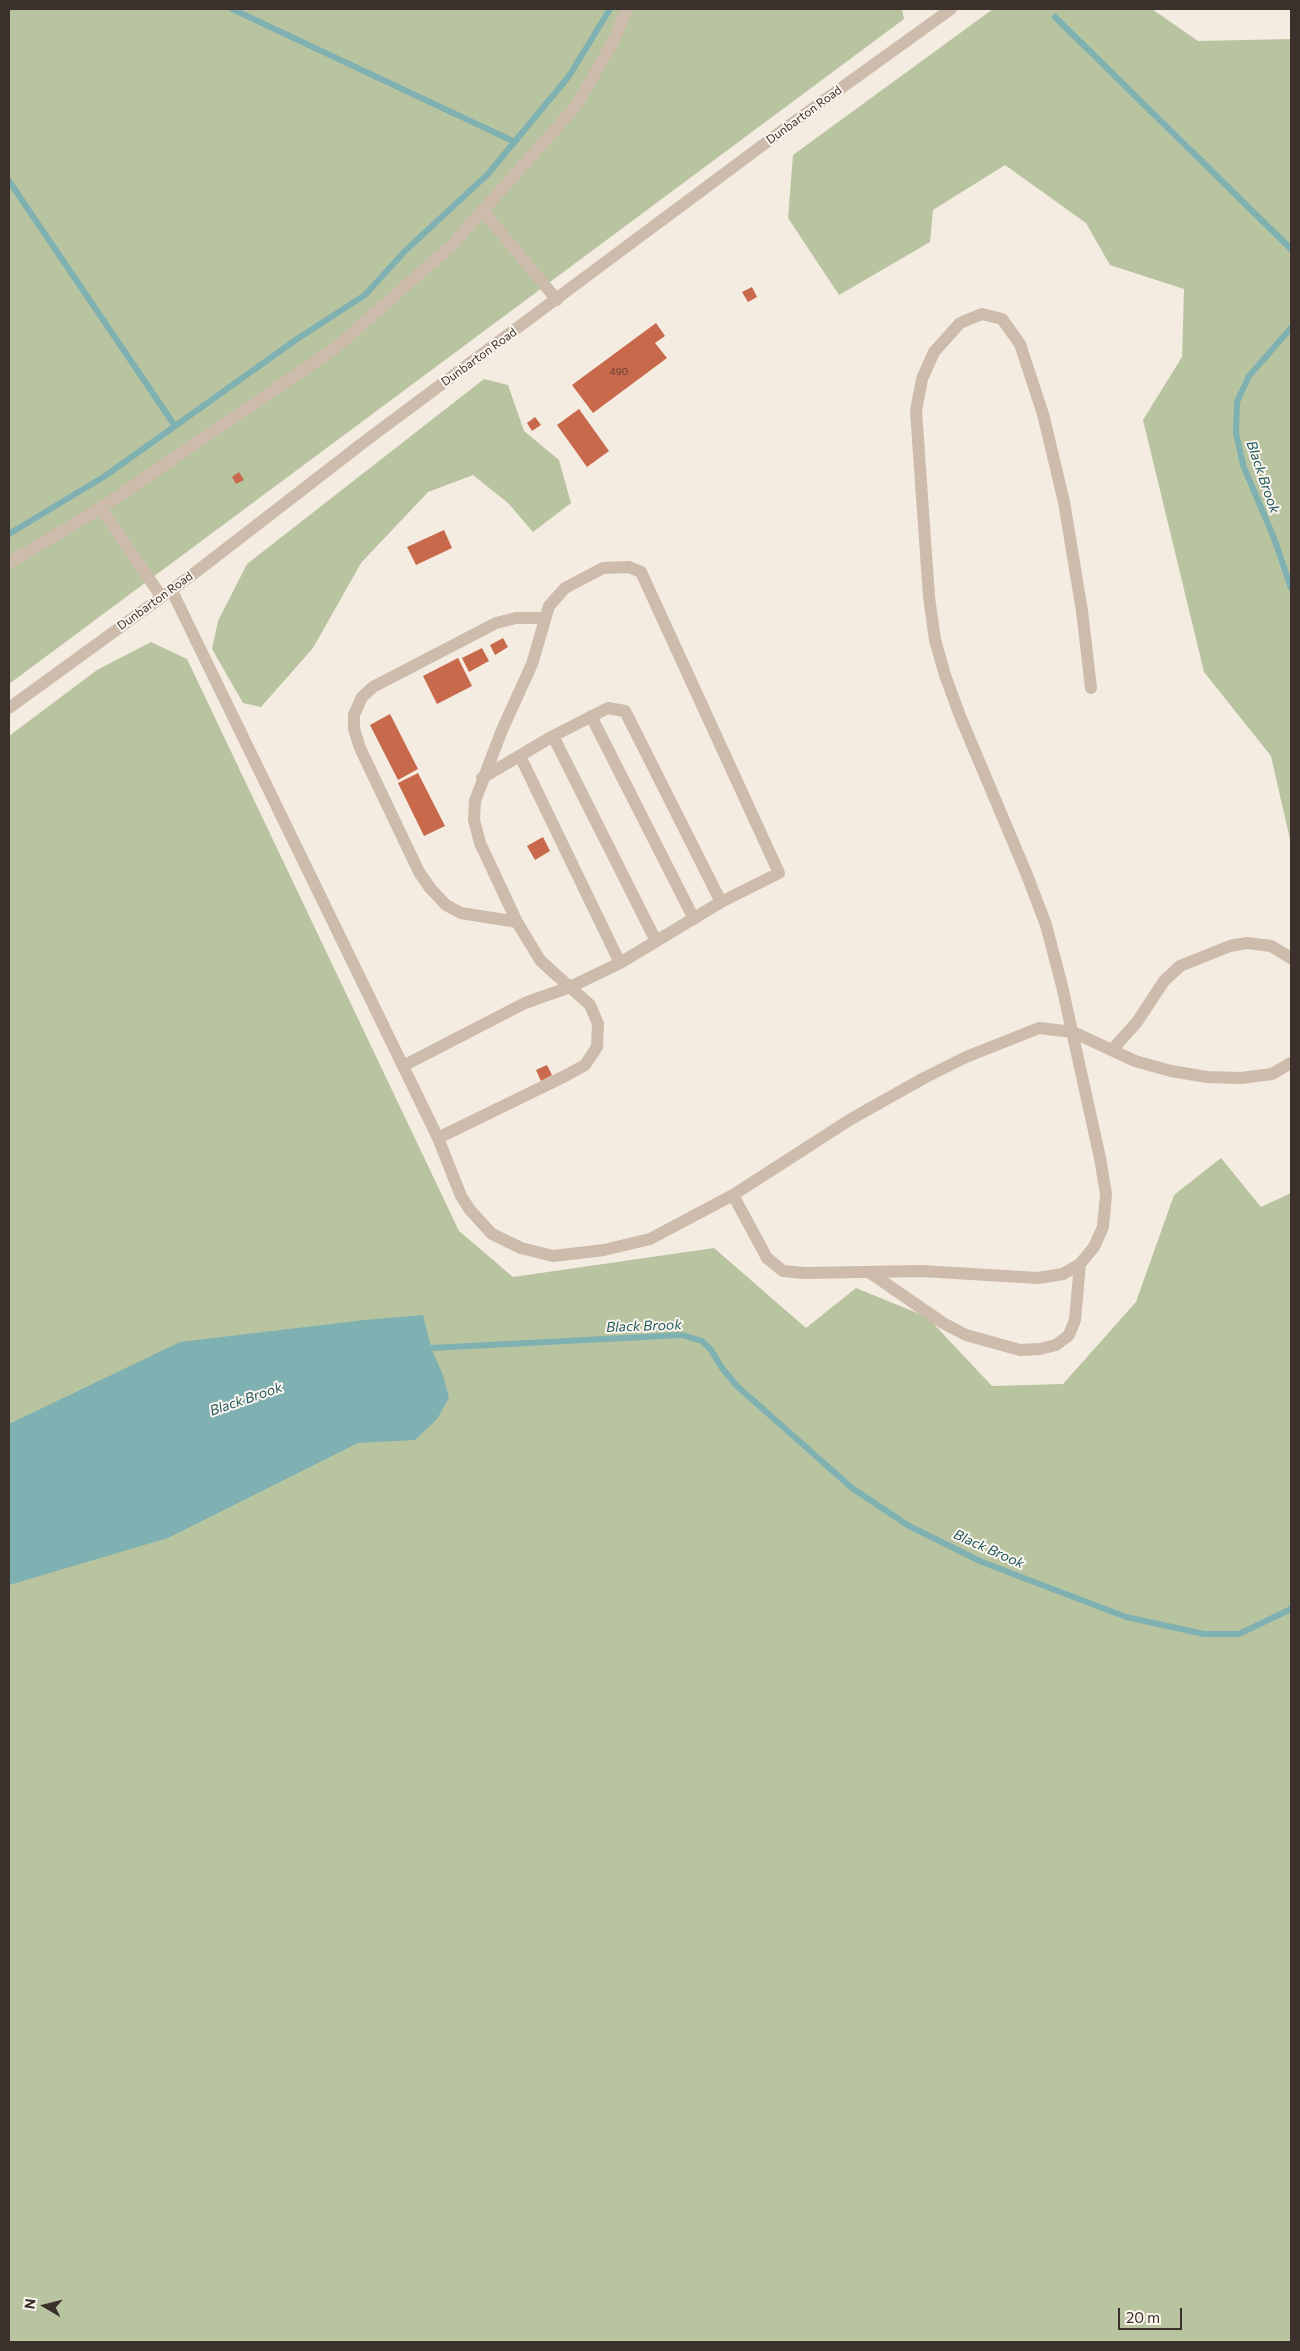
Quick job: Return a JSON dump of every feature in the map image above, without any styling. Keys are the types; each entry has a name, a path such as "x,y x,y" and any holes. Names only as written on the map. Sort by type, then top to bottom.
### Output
{"street":[{"path":"9,563 101,508 334,349 452,246 576,106 614,40 627,9"},
{"name":"Dunbarton Road","path":"9,708 166,593 368,439 787,127 951,9"},
{"path":"483,211 557,300"},
{"path":"734,1195 767,1258 784,1271 805,1273 921,1271 1038,1278 1063,1274 1080,1264 1094,1247 1103,1227 1106,1194 1100,1158 1062,986 1040,909 944,675 935,640 928,597 917,445 917,403 922,379 934,352 960,323 982,314 1002,319 1020,344 1043,414 1064,502 1082,611 1091,688"},
{"path":"101,508 166,593 403,1066 438,1138 461,1196 480,1223 492,1234 522,1248 553,1256 604,1250 650,1239 734,1195 851,1119 966,1057 1040,1028 1073,1032 1135,1061 1171,1071 1207,1077 1241,1078 1272,1074 1291,1063"},
{"path":"403,1066 525,1003 570,987 620,963 721,902 779,873 641,572 629,567 603,568 579,578 565,588 549,606 526,678 482,778 475,801 474,820 480,843 517,922 540,960 570,987 590,1005 598,1024 597,1047 584,1065 438,1138"},
{"path":"517,922 461,913 446,904 430,888 419,872 360,748 354,729 354,715 362,698 373,687 496,623 516,618 544,618"},
{"path":"482,778 553,736 608,708 625,711 721,902"},
{"path":"591,716 694,919"},
{"path":"553,736 656,941"},
{"path":"520,756 620,963"},
{"path":"1112,1050 1137,1022 1164,981 1180,966 1230,946 1247,943 1271,946 1291,958"},
{"path":"869,1272 935,1317 966,1335 1020,1350 1040,1349 1056,1344 1069,1335 1075,1320 1080,1264"}],"green space":[{"path":"9,9 902,9 904,19 9,684"},
{"path":"993,9 1152,9 1198,41 1291,39 1291,844 1271,756 1204,672 1143,420 1182,357 1184,289 1110,265 1086,223 1005,165 933,210 930,242 839,295 788,218 793,155"},
{"path":"484,379 508,385 524,431 559,460 571,503 533,532 508,503 473,475 428,492 361,563 313,648 261,707 243,703 212,649 218,621 247,564"},
{"path":"151,642 187,659 459,1231 513,1277 714,1248 806,1328 856,1288 927,1317 992,1386 1063,1384 1136,1302 1174,1195 1221,1158 1261,1207 1291,1193 1291,2342 9,2342 9,736 97,670"}],"water":[{"path":"423,1315 431,1348 443,1375 449,1398 437,1419 415,1440 358,1443 168,1538 9,1585 9,1424 180,1342 364,1320"}],"building":[{"path":"752,287 757,297 748,302 742,292"},
{"path":"656,323 665,336 655,343 667,358 593,413 572,385"},
{"path":"579,409 609,451 587,467 557,425"},
{"path":"535,417 541,425 532,431 527,423"},
{"path":"239,472 244,480 236,484 232,477"},
{"path":"444,530 452,548 416,565 407,547"},
{"path":"503,638 508,647 495,655 490,645"},
{"path":"482,648 489,661 469,672 462,658"},
{"path":"458,658 472,686 437,704 423,676"},
{"path":"390,714 418,769 398,780 370,725"},
{"path":"418,773 445,826 424,836 398,783"},
{"path":"543,837 550,851 535,860 527,846"},
{"path":"547,1065 552,1075 541,1081 536,1070"}],"waterway":[{"path":"232,9 515,142"},
{"path":"9,534 105,476 297,339 365,295 405,251 488,174 569,76 610,9"},
{"path":"1055,17 1291,249"},
{"path":"9,181 175,426"},
{"name":"Black Brook","path":"1291,328 1249,376 1237,402 1236,433 1243,465 1274,538 1291,588"},
{"name":"Black Brook","path":"423,1351 431,1348 682,1335 702,1341 711,1350 722,1368 737,1386 852,1488 909,1526 982,1562 1126,1617 1204,1634 1239,1634 1291,1609"}]}
